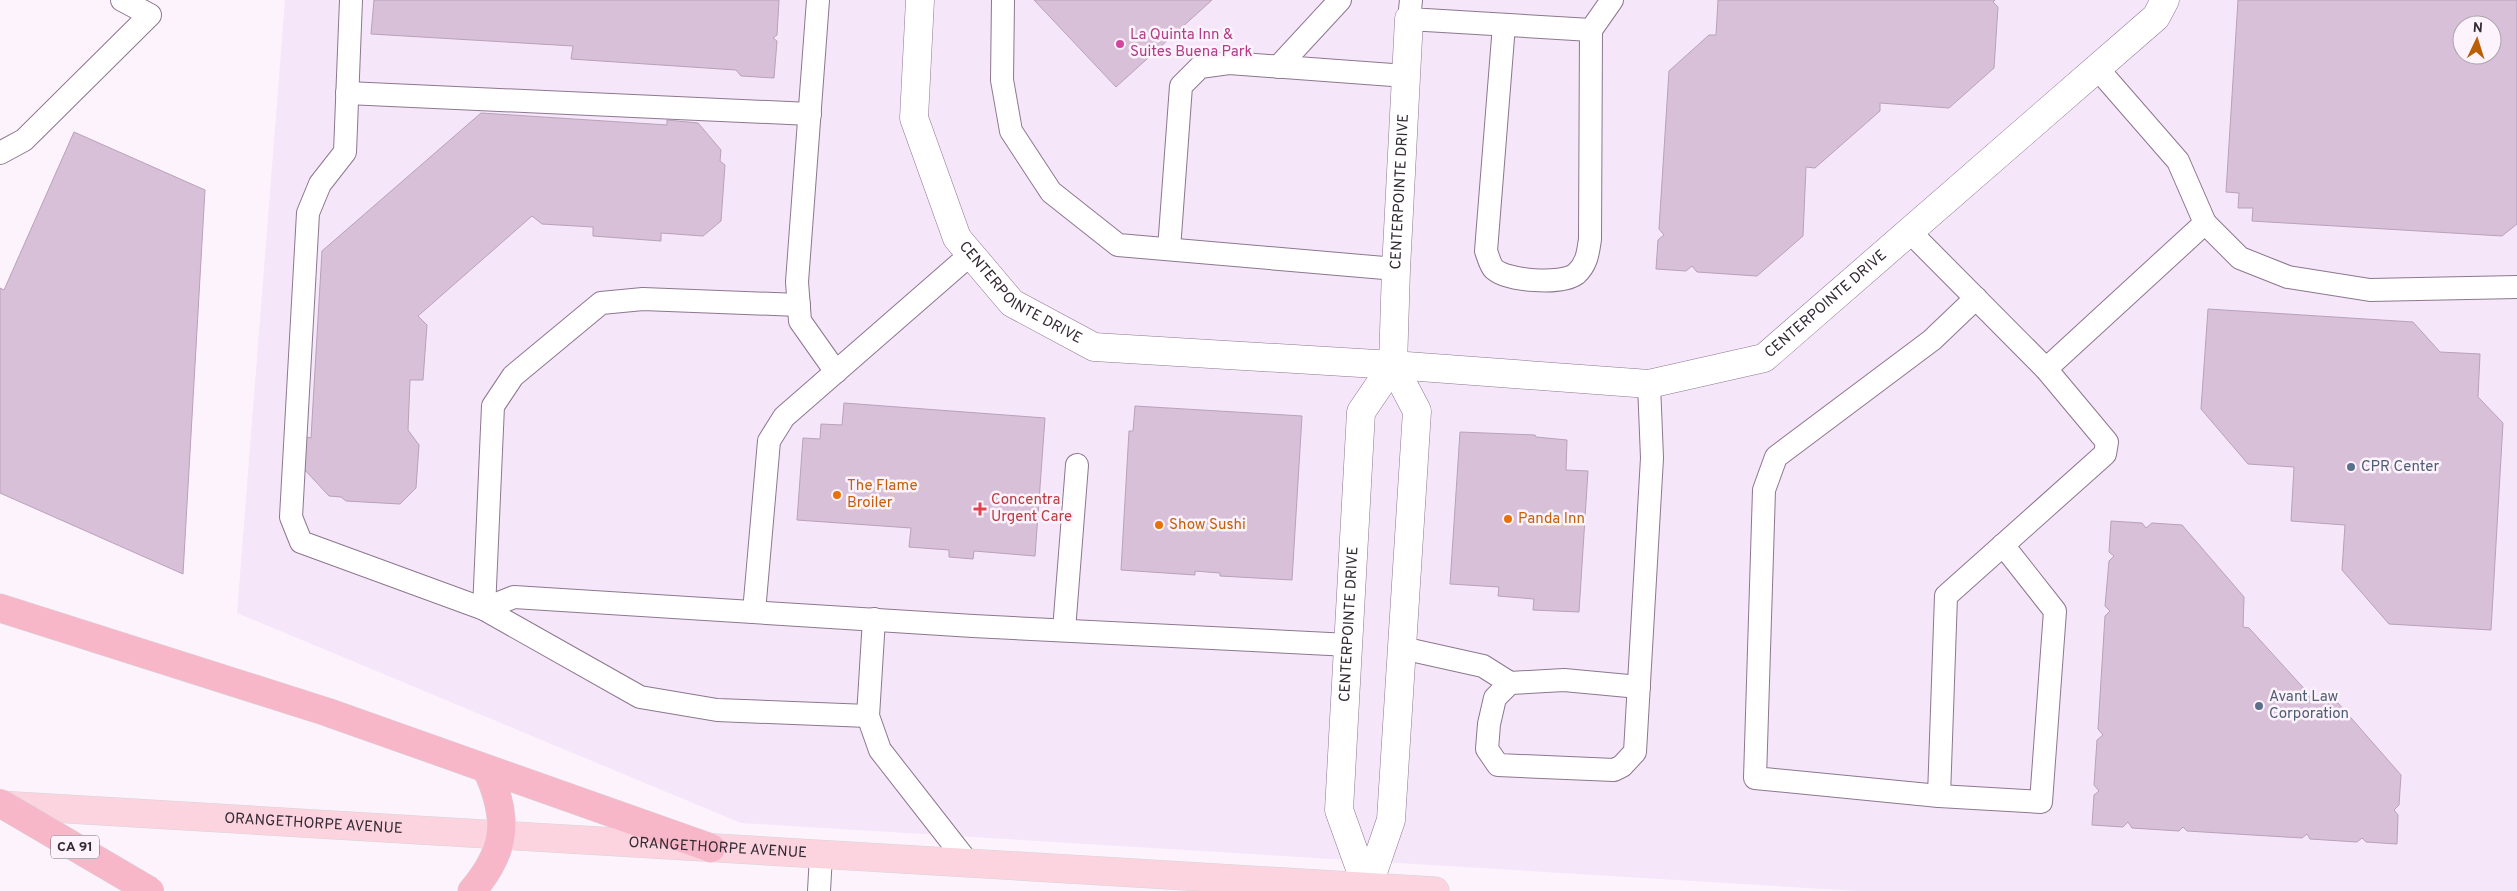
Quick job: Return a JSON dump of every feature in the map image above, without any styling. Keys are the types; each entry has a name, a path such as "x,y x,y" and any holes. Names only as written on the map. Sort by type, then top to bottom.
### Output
{"highway":[{"path":"0,608 326,712 711,848"},
{"path":"472,891 486,875 501,836 502,814 499,796 487,770"},
{"name":"CA 91","path":"0,804 150,891"}],"main road":[{"name":"ORANGETHORPE AVENUE","path":"0,804 1368,889 1435,891"}],"street":[{"name":"CENTERPOINTE DRIVE","path":"920,0 914,118 956,238 1012,302 1094,347 1393,365 1649,384 1764,358 2156,17 2165,0"},
{"name":"CENTERPOINTE DRIVE","path":"1368,889 1391,820 1417,411 1393,365 1396,269 1410,9"},
{"name":"CENTERPOINTE DRIVE","path":"1368,889 1339,810 1362,412 1393,365"}],"lane":[{"path":"0,153 24,140 150,15 122,0"},
{"path":"351,0 345,152 320,184 308,213 291,516 301,542 484,609 640,697 717,710 868,716"},
{"path":"818,0 797,282 800,321 836,372"},
{"path":"1003,0 1002,80 1011,131 1051,192 1118,245 1396,269"},
{"path":"1278,67 1340,0"},
{"path":"1504,25 1486,251 1493,268 1508,277 1556,280 1575,274 1587,261 1589,246 1591,30 1612,0"},
{"path":"1410,9 1504,25 1591,30"},
{"path":"1169,249 1181,86 1200,67 1229,63 1406,76"},
{"path":"2097,68 2178,161 2205,223 2240,258 2288,277 2370,290 2517,287"},
{"path":"347,93 810,114"},
{"path":"2046,369 2205,223"},
{"path":"1910,232 2046,369 2107,442 2105,454 1946,596 1939,796"},
{"path":"754,612 769,441 784,417 971,254"},
{"path":"1976,298 1932,340 1776,457 1764,490 1754,778 1939,796 2041,802 2056,610 2003,545"},
{"path":"484,609 493,406 513,376 601,303 643,300 799,305"},
{"path":"1510,683 1495,698 1489,724 1487,749 1498,765 1614,770 1622,766 1634,752 1652,458 1649,384"},
{"path":"1064,630 1077,465"},
{"path":"484,609 514,597 1349,645"},
{"path":"874,619 868,716 880,750 968,864"},
{"path":"1402,648 1484,666 1510,683 1564,680 1639,687"},
{"path":"819,891 821,855"}],"shaded area":[{"path":"285,0 2517,0 2517,891 1858,891 741,823 237,613"}],"building":[{"path":"374,0 779,0 777,35 773,38 777,41 774,78 741,76 736,70 571,59 573,46 371,34"},
{"name":"La Quinta Inn & Suites Buena Park","path":"1034,0 1212,0 1116,87"},
{"path":"1718,0 1995,0 1993,2 1998,7 1994,68 1949,108 1880,103 1880,111 1815,168 1806,167 1803,236 1757,276 1697,272 1692,266 1686,271 1656,269 1658,240 1664,235 1659,229 1669,71 1709,35 1716,35"},
{"path":"2238,0 2517,0 2517,224 2502,236 2252,221 2253,208 2238,208 2239,193 2226,192"},
{"path":"481,113 667,125 667,120 698,123 721,150 720,161 725,165 721,221 703,236 661,233 661,241 593,236 593,227 542,224 532,216 418,316 427,325 423,380 410,380 408,430 419,445 416,488 400,504 346,501 341,497 329,496 304,469 306,437 311,438 322,251"},
{"path":"74,132 205,190 183,574 0,493 0,288 4,290"},
{"path":"2208,309 2413,322 2440,352 2480,354 2478,397 2503,423 2491,630 2389,624 2342,570 2345,525 2291,521 2294,467 2248,464 2201,409"},
{"path":"844,403 1045,418 1035,556 974,551 973,559 949,557 949,550 909,547 911,528 797,520 803,438 820,439 821,424 842,425"},
{"path":"1135,406 1302,416 1292,580 1220,576 1220,573 1195,571 1195,575 1121,570 1129,431 1133,431"},
{"path":"1460,432 1535,435 1536,437 1567,440 1566,470 1588,471 1579,612 1533,610 1534,599 1498,596 1499,587 1450,584"},
{"path":"2111,521 2142,523 2146,528 2152,523 2182,525 2244,597 2243,627 2249,628 2309,694 2309,701 2338,703 2401,775 2399,805 2394,810 2398,815 2397,844 2366,842 2362,838 2357,842 2310,839 2307,834 2302,838 2187,831 2183,827 2179,831 2132,828 2128,822 2123,827 2092,825 2094,795 2099,791 2094,785 2097,740 2103,735 2098,729 2105,616 2110,611 2105,606 2109,561 2114,556 2109,552"}],"place":[{"name":"La Quinta Inn & Suites Buena Park","path":"1120,44"},
{"name":"CPR Center","path":"2351,467"},
{"name":"The Flame Broiler","path":"837,495"},
{"name":"Concentra Urgent Care","path":"980,509"},
{"name":"Panda Inn","path":"1508,519"},
{"name":"Show Sushi","path":"1159,525"},
{"name":"Avant Law Corporation","path":"2259,706"}]}
